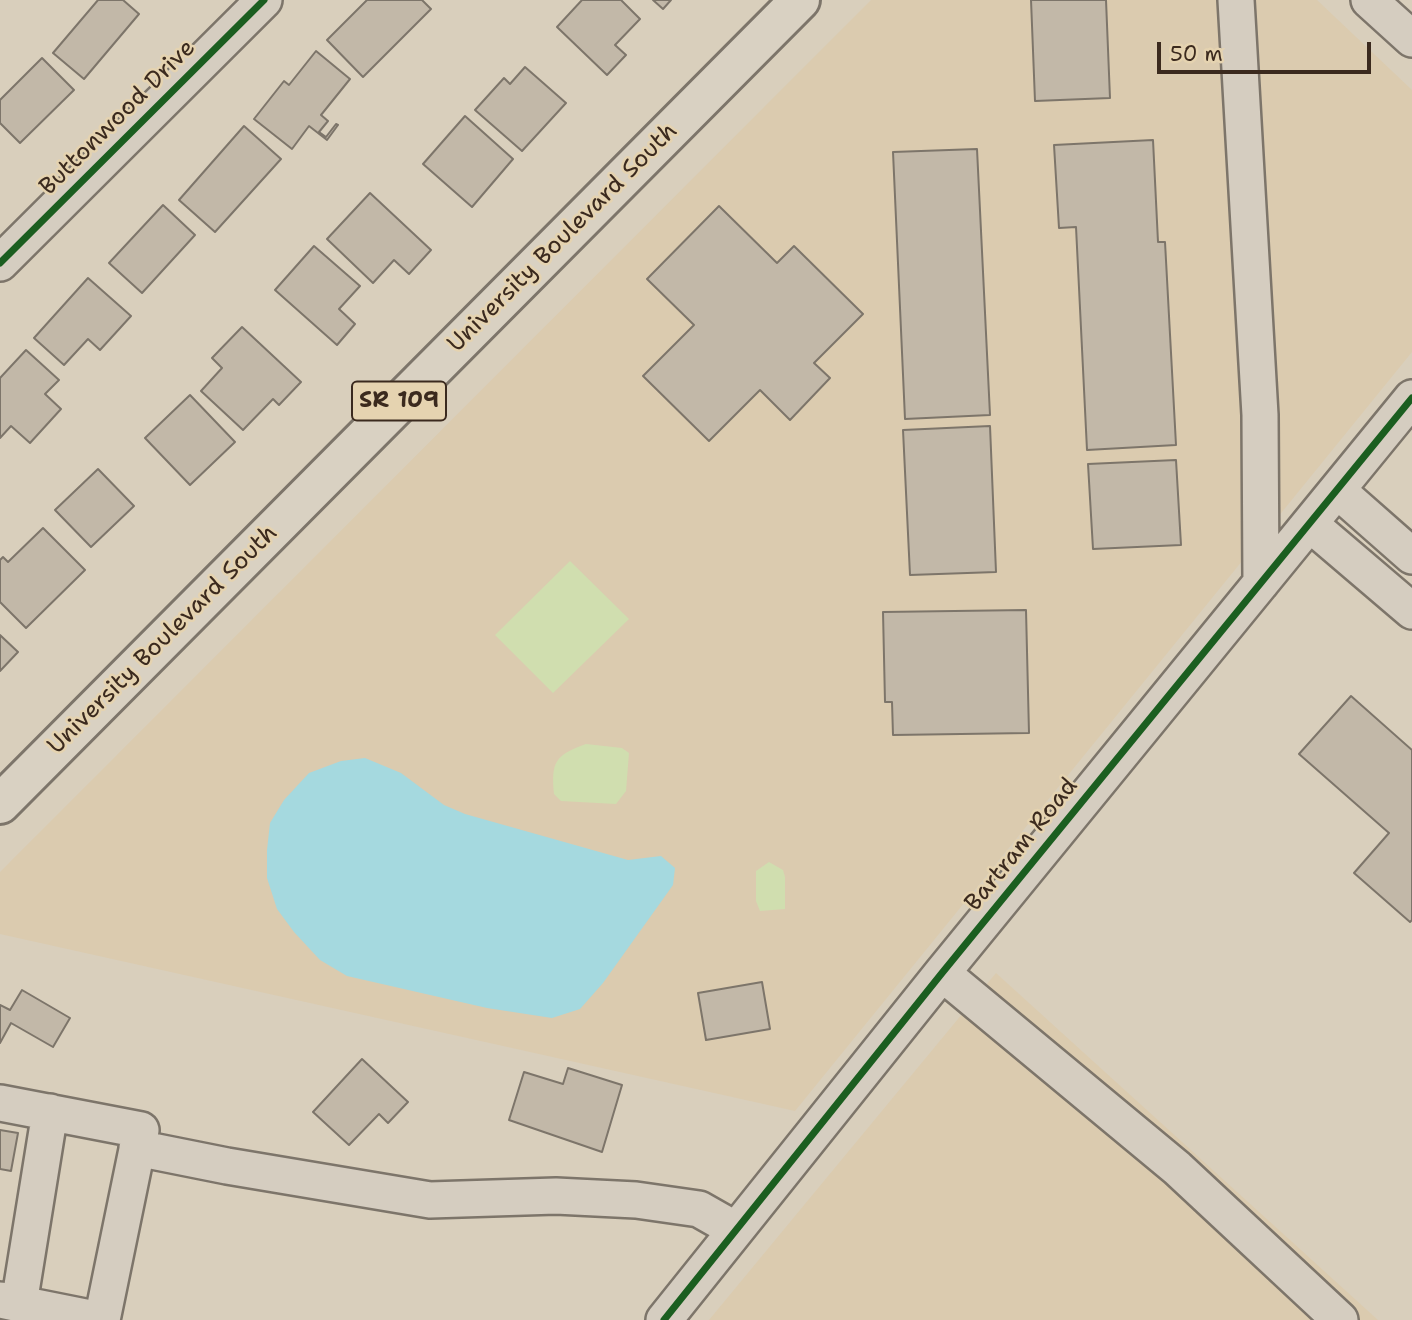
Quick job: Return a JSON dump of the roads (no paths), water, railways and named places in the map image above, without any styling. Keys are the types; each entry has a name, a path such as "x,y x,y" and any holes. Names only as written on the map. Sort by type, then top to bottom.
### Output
{"main road":[{"name":"University Boulevard South","path":"0,804 800,0"}],"street":[{"name":"Buttonwood Drive","path":"0,263 264,0"},
{"path":"1236,0 1260,415 1261,583"},
{"path":"1370,0 1412,39"},
{"name":"Bartram Road","path":"664,1320 942,973 1412,398"},
{"path":"1336,490 1412,556"},
{"path":"1310,524 1412,611"},
{"path":"942,973 1177,1168 1340,1320"},
{"path":"0,1103 50,1112 141,1130 101,1320 9,1302 50,1112"},
{"path":"137,1148 430,1200 556,1196 636,1200 699,1209 736,1230"}],"water":[{"path":"365,758 401,773 444,805 465,814 628,860 661,856 675,868 673,885 603,983 580,1009 552,1018 487,1008 347,976 320,960 277,909 267,878 267,850 270,823 284,800 309,773 341,761"}]}
